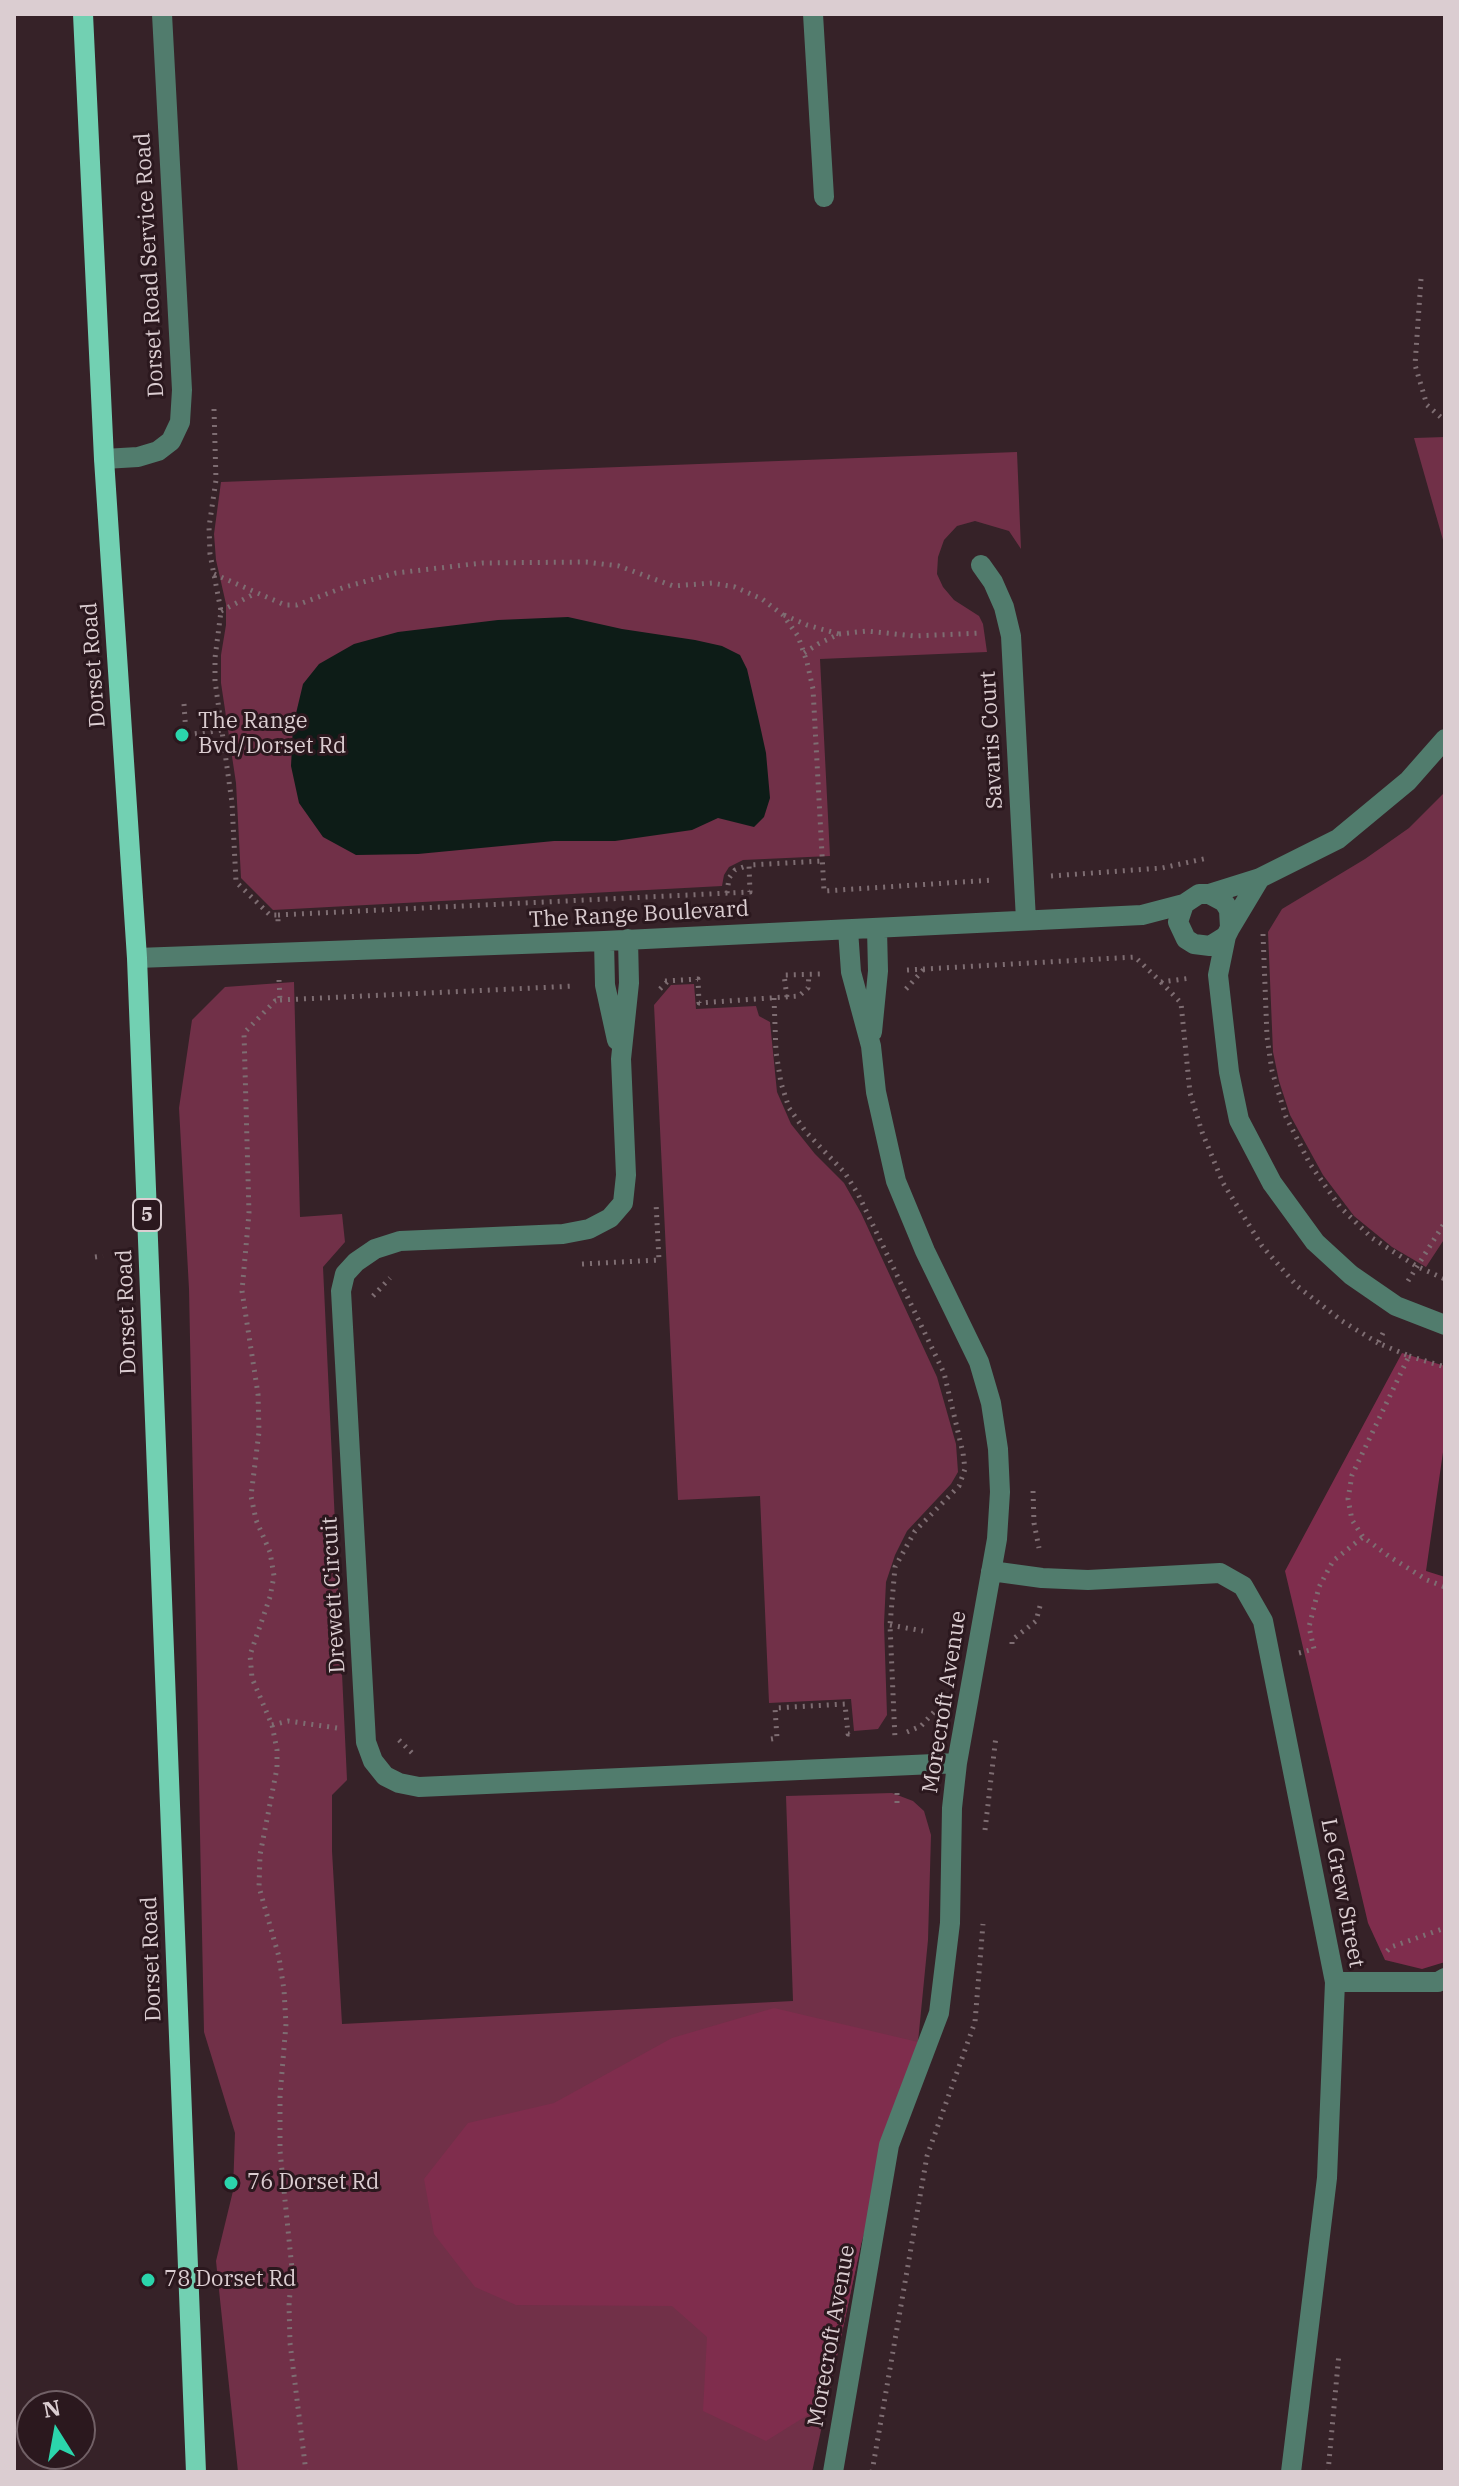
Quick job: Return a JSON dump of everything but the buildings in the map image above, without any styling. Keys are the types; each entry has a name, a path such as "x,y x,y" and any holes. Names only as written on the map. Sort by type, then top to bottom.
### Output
{"main road":[{"name":"Dorset Road","path":"83,14 104,459 137,958 196,2472"},
{"name":"Dorset Road","path":"194,2416 203,2472"}],"street":[{"name":"Dorset Road Service Road","path":"104,459 138,457 158,451 171,441 180,422 182,390 162,14"},
{"path":"813,14 824,197"},
{"name":"Savaris Court","path":"981,565 1004,607 1009,631 1026,920"},
{"path":"1218,975 1178,922 1184,904 1199,894 1209,894 1260,878 1338,839 1408,781 1445,739"},
{"path":"1142,915 1190,941 1210,946 1228,932 1260,878"},
{"path":"1209,894 1224,902 1229,910 1228,932 1218,975 1229,1072 1239,1120 1272,1183 1315,1242 1351,1275 1396,1306 1445,1325"},
{"name":"The Range Boulevard","path":"137,958 877,929 1142,915 1184,904"},
{"name":"Morecroft Avenue","path":"871,1046 878,971 877,929"},
{"name":"Morecroft Avenue","path":"833,2472 889,2145 939,2013 950,1923 952,1808 957,1763 997,1539 1000,1492 991,1403 979,1362 925,1251 896,1181 876,1092 871,1046 851,972 848,930"},
{"name":"Drewett Circuit","path":"628,939 629,983 621,1059 626,1175 623,1203 610,1218 589,1229 563,1234 400,1241 375,1249 345,1274 341,1291 366,1742 373,1761 385,1776 419,1787 957,1763"},
{"name":"Drewett Circuit","path":"604,941 605,985 621,1059"},
{"name":"Le Grew Street","path":"991,1571 1088,1580 1220,1573 1243,1586 1263,1621 1335,1982 1327,2178 1291,2472"},
{"path":"1335,1982 1438,1982 1445,1978"}],"path":[{"path":"1421,279 1415,365 1427,405 1445,421"},
{"path":"214,401 216,480 209,527 221,611 215,681 232,803 236,882 270,915 750,892 749,865"},
{"path":"214,574 285,605 297,605 368,580 409,571 482,563 586,562 619,566 673,586 712,583 735,587 762,599 783,615 839,634 867,631 914,636 1009,631"},
{"path":"221,611 257,593"},
{"path":"783,615 798,636 813,689 824,891 1149,870 1208,858"},
{"path":"804,653 839,634"},
{"path":"184,704 186,735 223,730"},
{"path":"727,893 729,878 735,870 749,865 822,861"},
{"path":"278,915 280,1000"},
{"path":"1263,932 1267,1037 1272,1071 1286,1117 1310,1164 1340,1207 1372,1238 1416,1266 1445,1279"},
{"path":"878,971 1135,957 1161,982 1218,975"},
{"path":"787,997 784,975 851,972"},
{"path":"629,983 698,979 699,1003 799,996 808,988 809,975"},
{"path":"658,992 668,981"},
{"path":"306,2472 290,2343 292,2269 280,2151 280,2096 286,2024 284,1990 279,1957 259,1887 260,1855 277,1768 277,1750 272,1725 252,1678 250,1655 274,1576 270,1552 256,1520 251,1496 259,1432 258,1394 242,1291 249,1213 244,1033 275,1001 280,1000 605,985"},
{"path":"774,998 776,1052 789,1108 806,1132 845,1173 858,1194 944,1373 963,1453 965,1469 959,1486 915,1531 895,1567 890,1625 897,1808"},
{"path":"581,1264 659,1260 656,1200"},
{"path":"1445,1222 1416,1266 1378,1343 1445,1367"},
{"path":"95,1257 103,1256"},
{"path":"373,1296 395,1273"},
{"path":"1409,1356 1352,1475 1348,1499 1352,1520 1363,1537 1427,1580 1445,1587"},
{"path":"1271,1661 1314,1649 1309,1627 1319,1587 1333,1561 1363,1537"},
{"path":"890,1625 923,1631"},
{"path":"761,1739 777,1738 775,1708 845,1704 848,1734 864,1734"},
{"path":"879,1733 911,1731 921,1726 938,1706 966,1711"},
{"path":"395,1736 417,1757"}],"shaded area":[{"path":"1445,437 1445,547 1414,438"},
{"path":"1017,452 1021,549 1009,531 975,521 957,526 944,540 938,557 937,574 943,587 954,600 979,616 987,652 820,659 830,856 743,860 729,867 722,886 273,910 241,878 236,783 221,683 226,604 216,560 214,534 221,482"},
{"path":"568,617 695,640 722,646 740,655 747,669 766,753 770,798 764,817 754,827 718,818 692,830 615,841 554,841 418,854 356,855 323,837 299,803 291,766 293,726 303,684 319,664 354,644 398,632 498,620"},
{"path":"1445,792 1445,1238 1426,1267 1392,1247 1354,1216 1323,1175 1290,1115 1273,1052 1268,932 1282,909 1365,859 1409,828"},
{"path":"294,982 300,1217 342,1214 345,1242 323,1267 347,1780 332,1795 332,1851 342,2024 793,2001 786,1796 892,1793 913,1801 924,1811 931,1835 928,1940 918,2042 861,2244 812,2472 238,2472 216,2261 233,2191 235,2133 204,2032 189,1289 179,1108 192,1020 225,987"},
{"path":"694,984 696,1009 756,1006 759,1016 770,1022 777,1092 791,1124 844,1183 861,1213 937,1377 956,1444 958,1472 951,1484 907,1531 886,1582 887,1715 878,1729 854,1731 851,1699 769,1703 760,1496 678,1500 654,1005 671,985"},
{"path":"1402,1353 1445,1366 1445,1438 1426,1571 1445,1577 1445,1962 1422,1969 1385,1960 1368,1923 1285,1571"},
{"path":"774,2008 918,2042 861,2244 827,2403 766,2441 703,2411 707,2337 672,2306 516,2305 475,2287 434,2234 424,2179 468,2123 554,2103 672,2038"}],"place":[{"name":"The Range Bvd/Dorset Rd","path":"182,735"},
{"name":"76 Dorset Rd","path":"231,2183"},
{"name":"78 Dorset Rd","path":"148,2280"}]}
